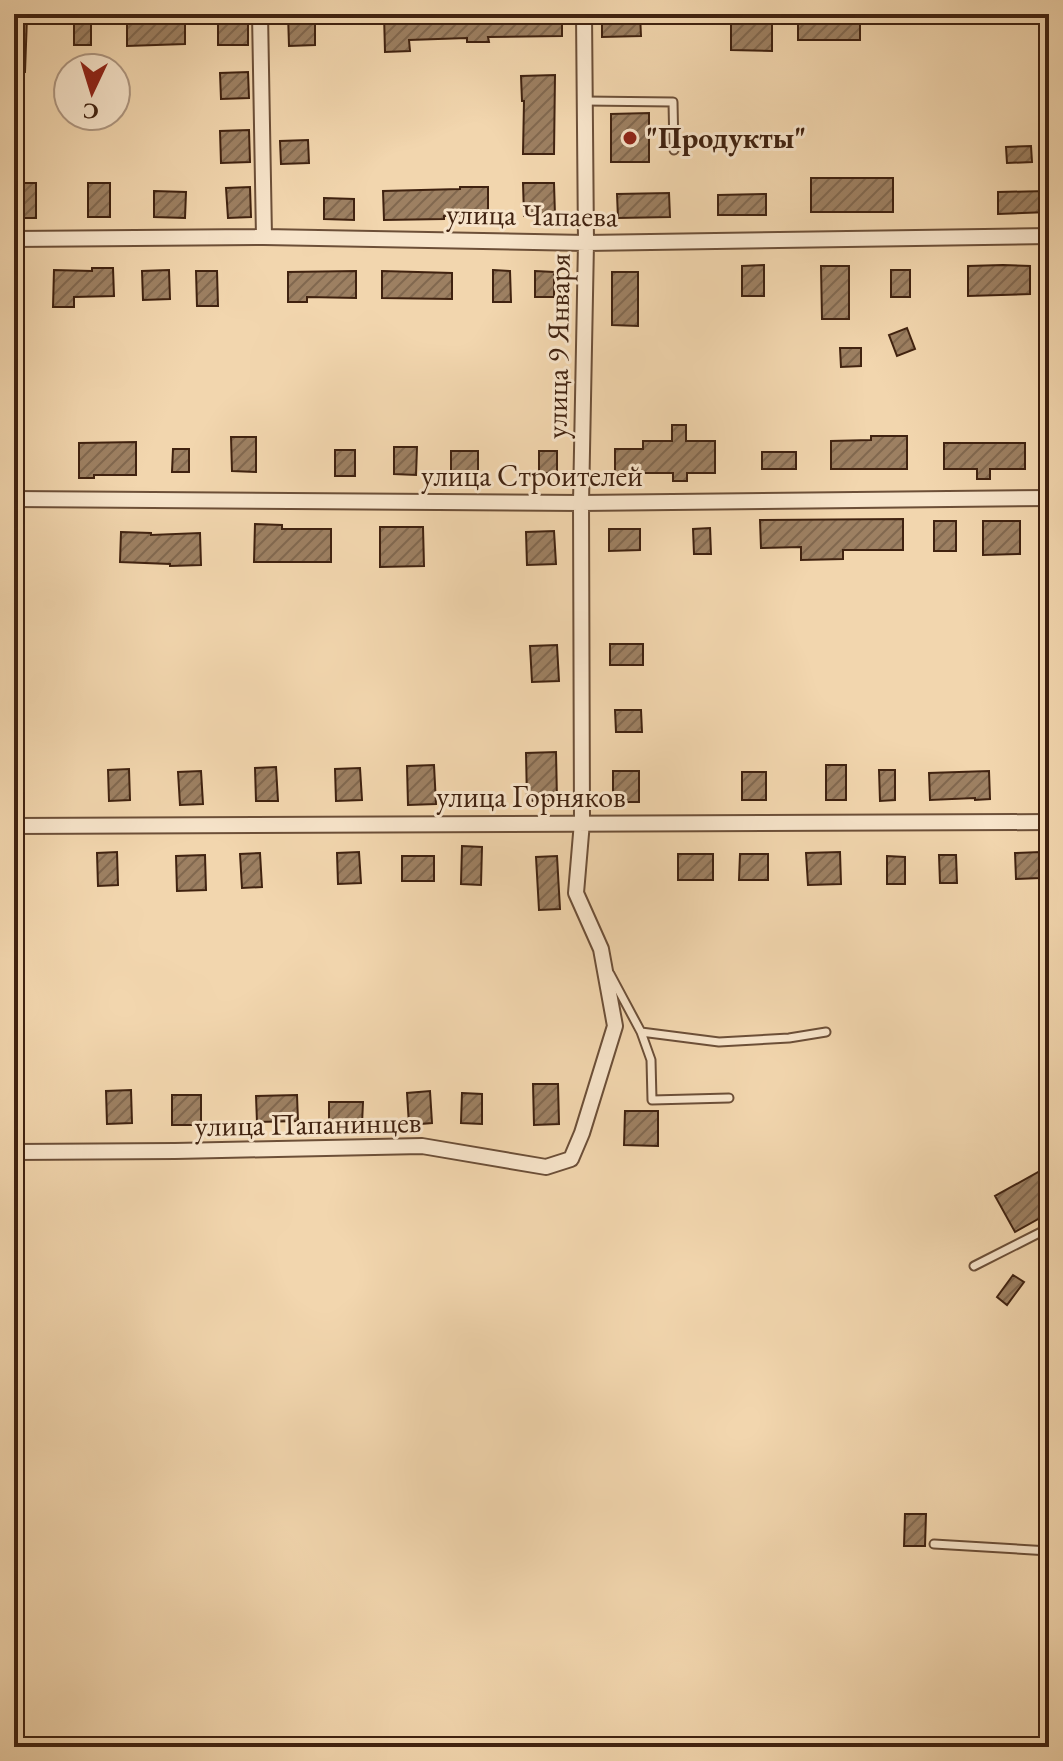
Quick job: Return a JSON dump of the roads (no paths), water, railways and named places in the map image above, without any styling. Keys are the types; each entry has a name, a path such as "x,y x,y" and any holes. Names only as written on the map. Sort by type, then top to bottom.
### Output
{"street":[{"path":"260,14 264,237"},
{"name":"улица 9 Января","path":"584,14 586,243 581,503 582,822 576,893 601,949 603,962"},
{"name":"улица Чапаева","path":"14,239 264,237 586,243 1049,236"},
{"name":"улица Строителей","path":"14,499 581,503 1049,498"},
{"name":"улица Горняков","path":"14,826 1049,822"},
{"name":"улица Папанинцев","path":"14,1152 422,1146 546,1167 571,1159 615,1026 603,962"}],"lane":[{"path":"585,101 673,102 674,150"},
{"path":"603,962 641,1032 651,1060 652,1100 729,1098"},
{"path":"641,1032 719,1042 789,1038 826,1032"},
{"path":"974,1266 1049,1228"},
{"path":"934,1544 1049,1551"}],"place":[{"name":"\"Продукты\"","path":"630,138"}]}
